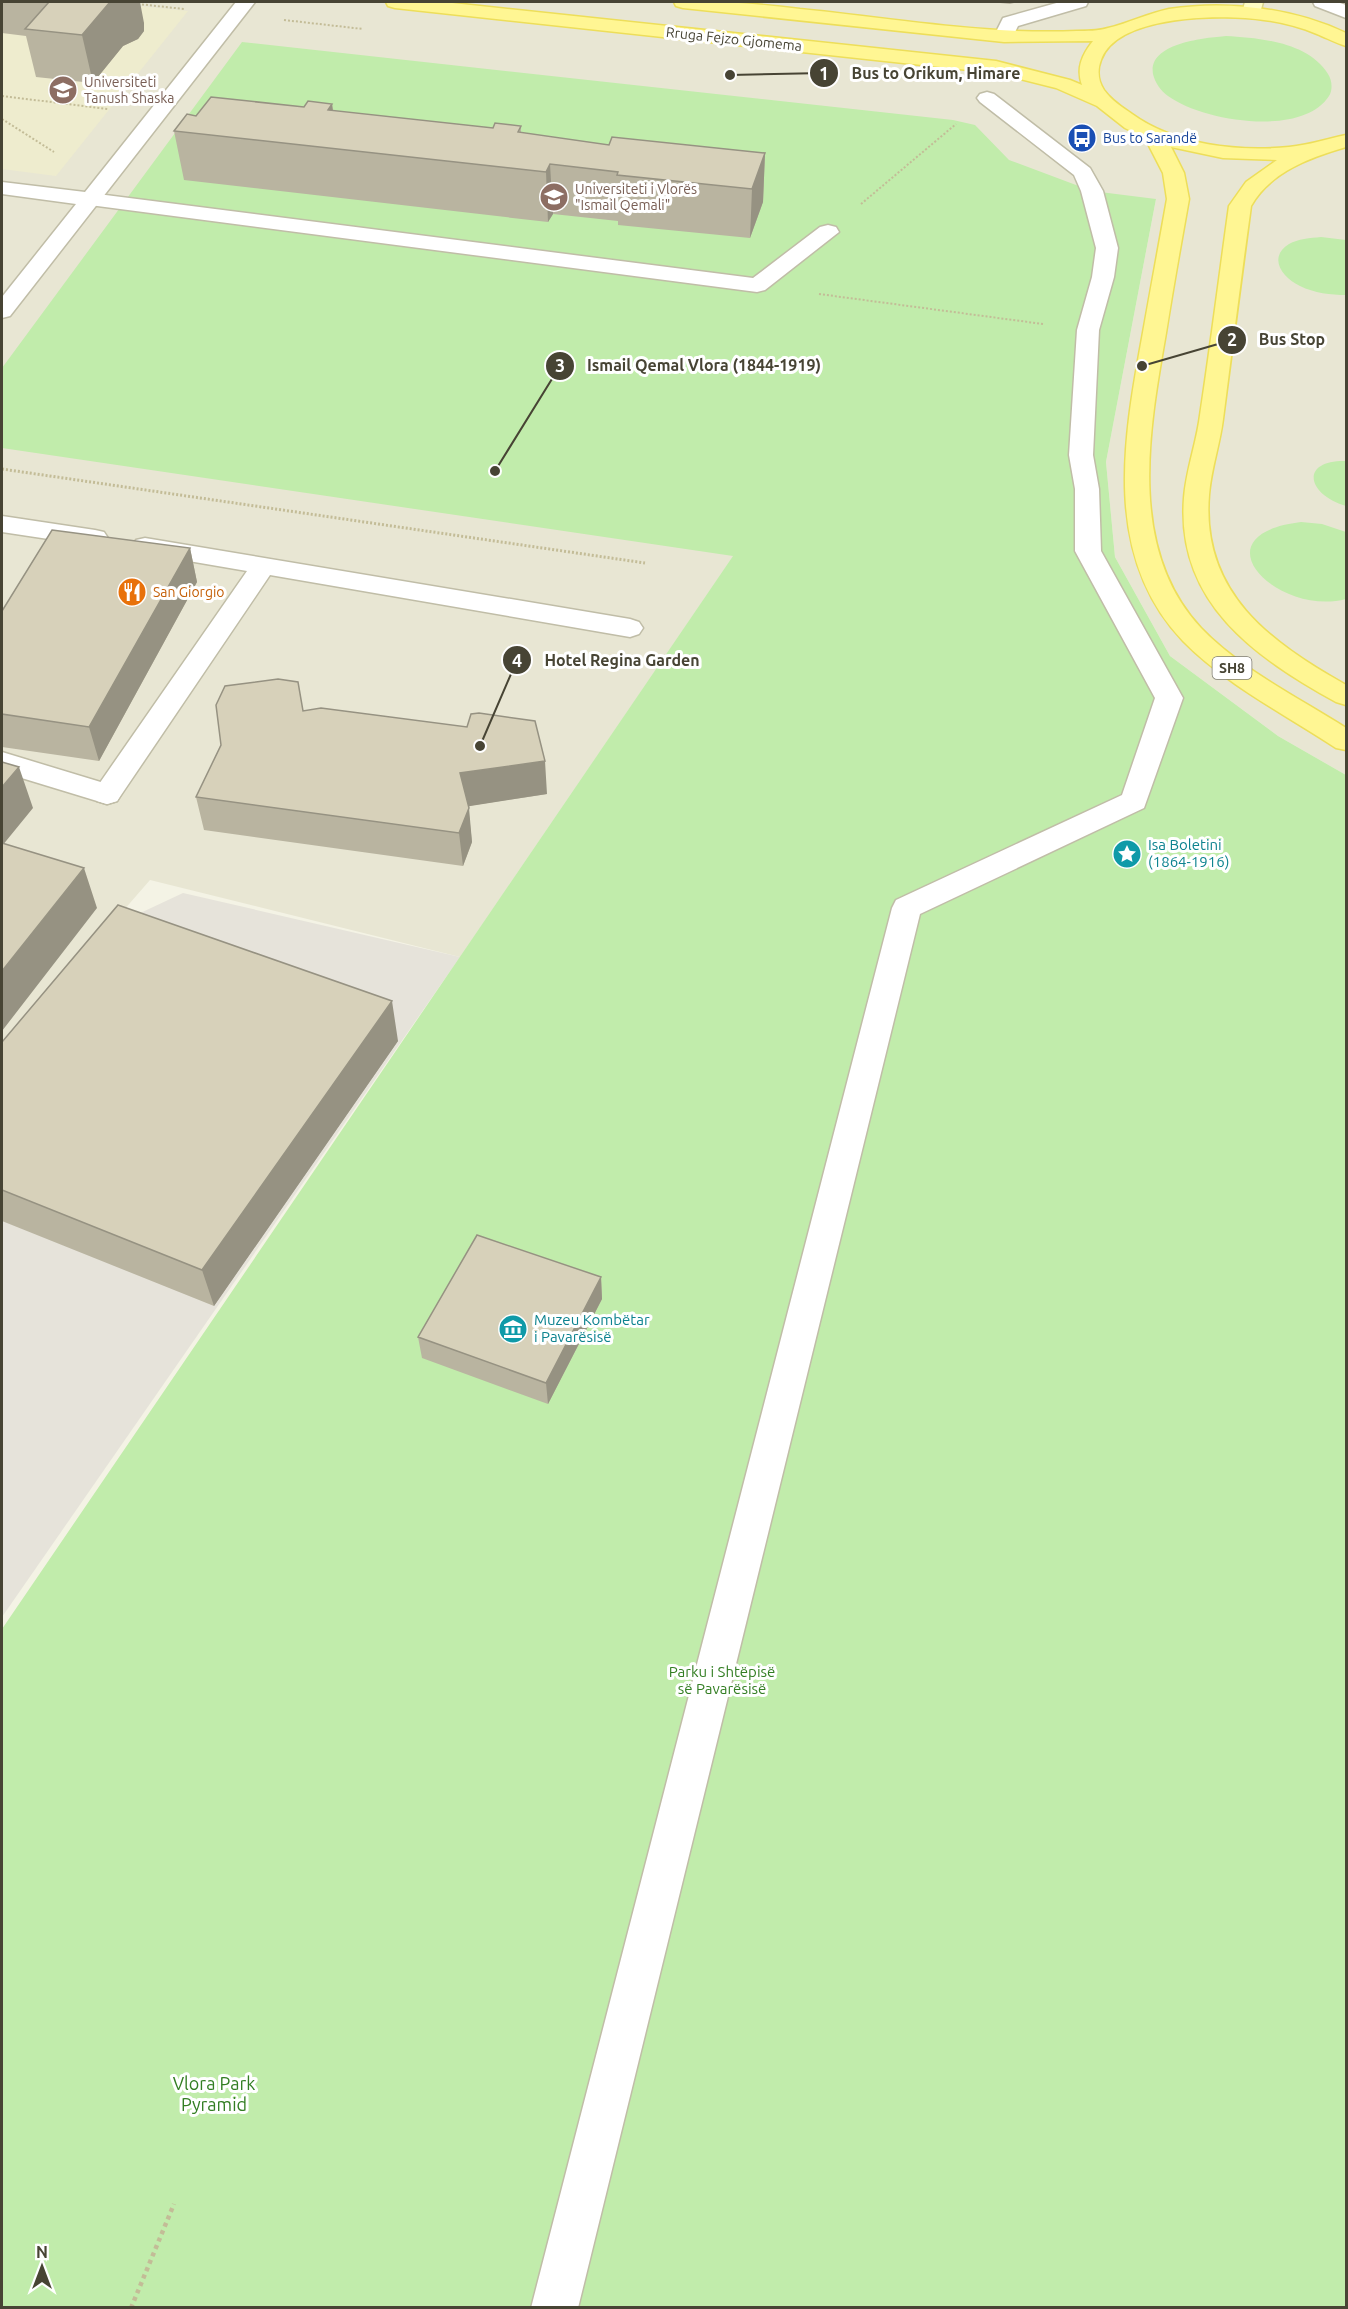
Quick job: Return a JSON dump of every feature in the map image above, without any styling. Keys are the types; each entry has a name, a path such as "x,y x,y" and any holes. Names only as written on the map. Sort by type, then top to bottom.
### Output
{"main road":[{"name":"Rruga Fejzo Gjomema","path":"395,2 996,67 1063,84 1103,102"},
{"path":"683,2 1004,36 1076,38 1112,34 1139,22 1173,14 1253,7 1347,40"},
{"path":"1112,34 1094,51 1088,71 1090,82 1103,102 1125,119 1153,134 1178,142 1233,153 1289,154 1347,141"},
{"name":"SH8","path":"1153,134 1172,166 1178,187 1178,199 1139,417 1136,497 1144,547 1168,604 1192,633 1222,662 1347,741"},
{"path":"1315,150 1267,174 1247,191 1240,206 1210,427 1196,503 1197,537 1206,571 1225,606 1255,639 1297,669 1347,696"}],"street":[{"path":"2,311 246,2"},
{"path":"1004,36 1010,22 1078,2"},
{"path":"1322,2 1347,12"},
{"path":"554,2307 907,908 1134,801 1169,698 1088,551 1087,489 1082,455 1088,330 1103,277 1107,248 1092,191 1083,172 987,98"},
{"path":"2,188 757,285 828,232"},
{"path":"2,524 264,565 630,628"},
{"path":"2,762 107,794 264,565"}],"path":[{"path":"2,96 156,114"},
{"path":"828,232 987,98"},
{"path":"757,285 1088,330"},
{"path":"2,469 645,563"},
{"path":"131,2307 174,2204"}],"shaded area":[{"path":"2,2 1346,2 1346,775 1278,736 1170,656 1115,557 1106,462 1156,199 734,555 460,957 150,880 2,1050"},
{"name":"Universiteti Tanush Shaska","path":"2,2 99,2 188,11 56,176 2,169"},
{"path":"183,893 460,957 2,1617 2,1065 119,923"}],"green space":[{"path":"1226,36 1268,40 1296,48 1319,63 1329,76 1331,88 1329,96 1316,109 1297,117 1275,121 1251,121 1227,118 1184,105 1168,96 1155,81 1154,64 1159,55 1168,49 1205,38"},
{"name":"Parku i Shtëpisë së Pavarësisë","path":"242,42 953,120 975,125 1009,160 1092,191 1156,199 1106,462 1115,557 1170,656 1278,736 1346,775 1346,2307 2,2307 2,1629 733,556 2,448 2,368"},
{"path":"1321,237 1346,240 1346,295 1334,295 1305,288 1288,278 1280,267 1278,261 1282,249 1300,240"},
{"path":"1346,461 1346,506 1323,494 1316,487 1314,479 1315,472 1321,466 1331,462"},
{"path":"1301,522 1322,524 1346,532 1346,599 1320,601 1295,596 1274,586 1258,572 1250,557 1253,542 1269,530"}],"building":[{"path":"49,2 110,2 82,35 25,29"},
{"path":"211,97 304,107 308,101 332,104 328,110 493,128 495,123 521,126 518,132 609,145 612,137 765,153 752,189 617,175 618,172 550,164 546,172 174,131 187,114 196,116"},
{"path":"52,530 190,548 89,727 2,714 2,611"},
{"path":"278,679 298,682 303,711 321,708 467,727 471,714 479,713 535,721 545,761 460,773 469,808 459,833 196,797 221,745 216,705 225,686"},
{"path":"2,762 19,767 2,787"},
{"path":"2,843 84,868 2,971"},
{"path":"118,905 392,1001 202,1270 2,1190 2,1042"},
{"name":"Muzeu Kombëtar i Pavarësisë","path":"477,1235 601,1277 546,1383 418,1337"}],"place":[{"name":"Bus to Orikum, Himare","path":"730,75"},
{"name":"Universiteti Tanush Shaska","path":"63,90"},
{"name":"Bus to Sarandë","path":"1082,138"},
{"name":"Universiteti i Vlorës \"Ismail Qemali\"","path":"554,197"},
{"name":"Bus Stop","path":"1142,366"},
{"name":"Ismail Qemal Vlora (1844-1919)","path":"495,471"},
{"name":"San Giorgio","path":"132,592"},
{"name":"Hotel Regina Garden","path":"480,746"},
{"name":"Isa Boletini (1864-1916)","path":"1127,854"},
{"name":"Muzeu Kombëtar i Pavarësisë","path":"513,1329"}],"park label":[{"name":"Vlora Park Pyramid","path":"214,2094"}]}
